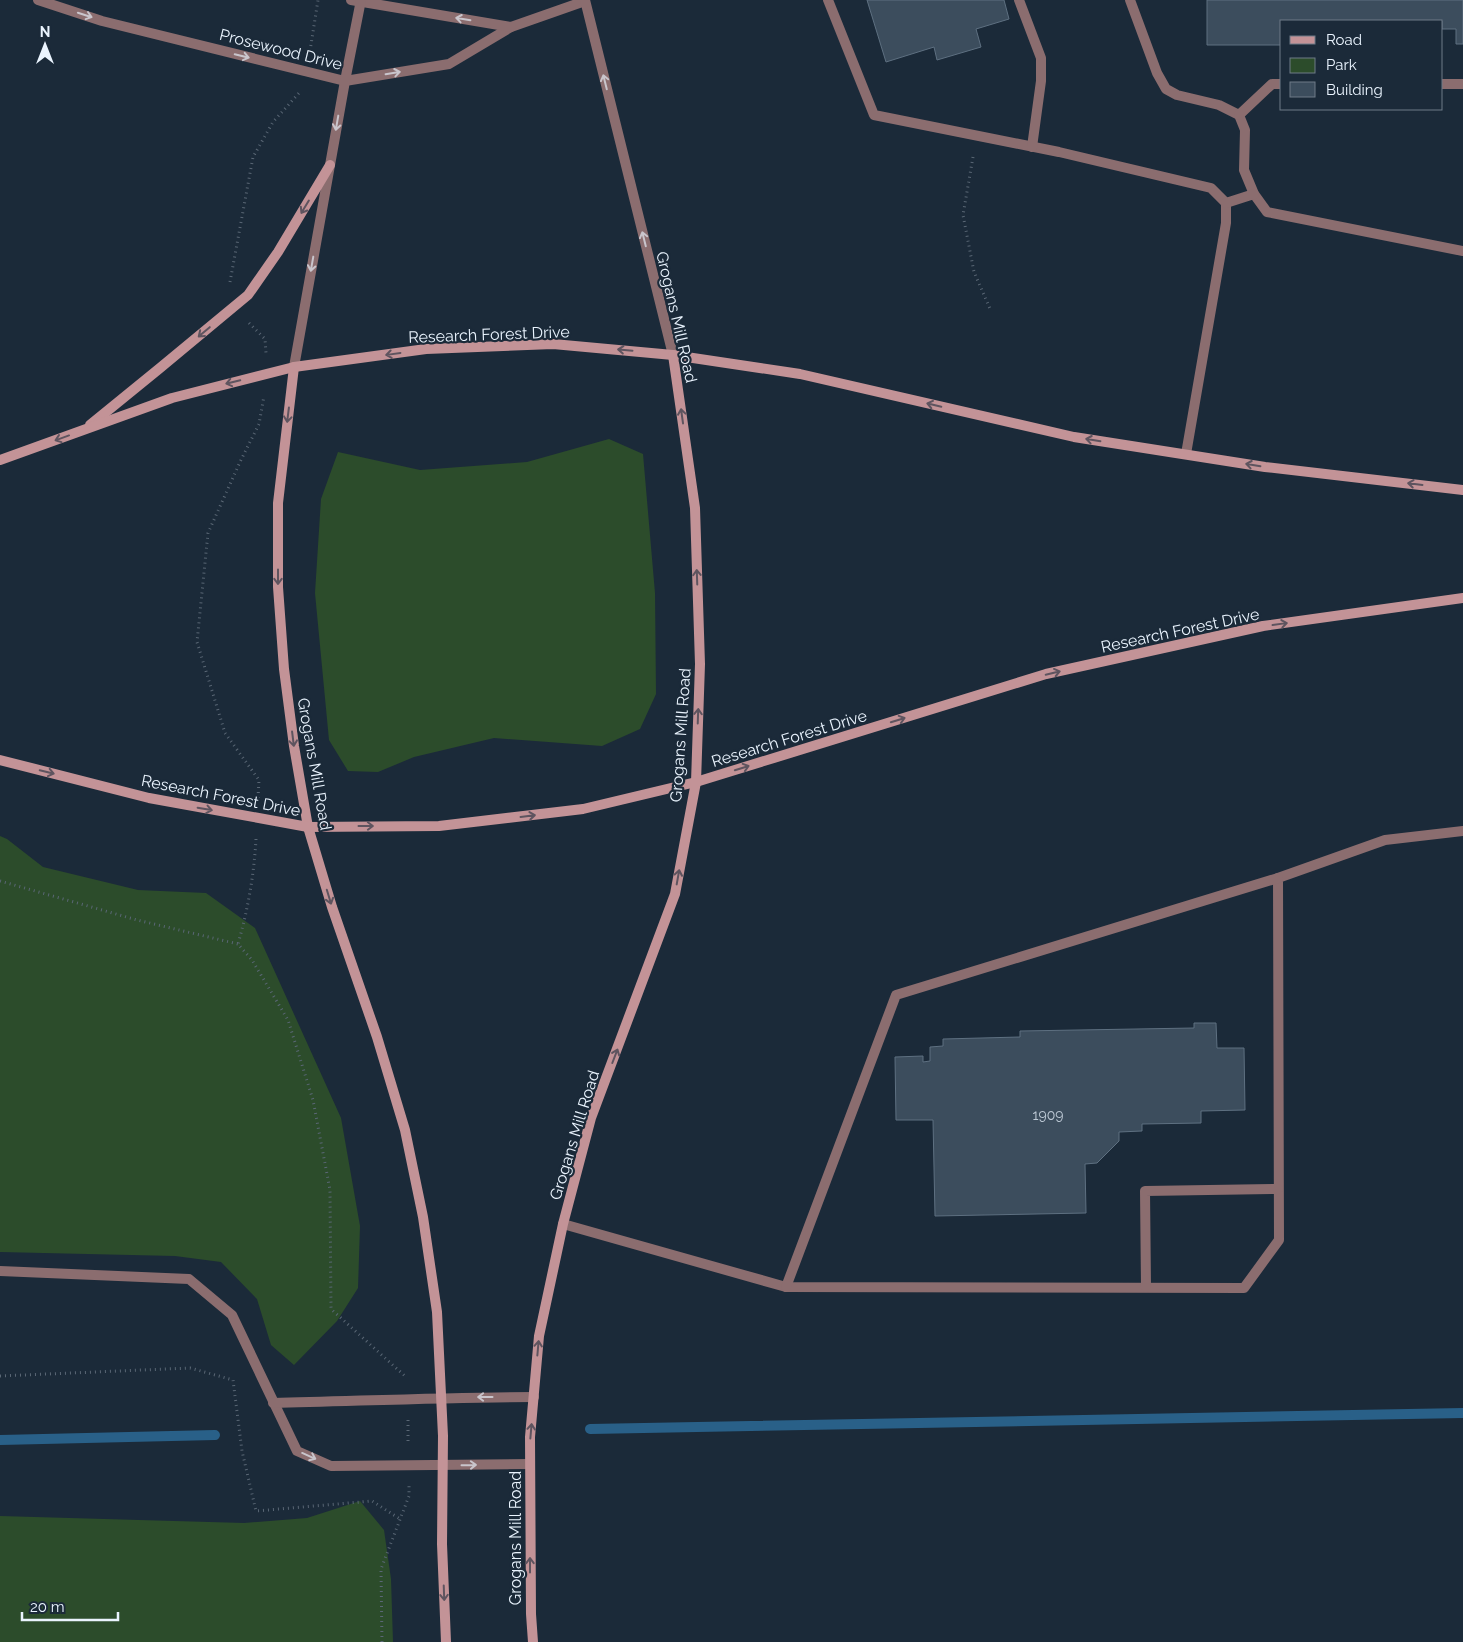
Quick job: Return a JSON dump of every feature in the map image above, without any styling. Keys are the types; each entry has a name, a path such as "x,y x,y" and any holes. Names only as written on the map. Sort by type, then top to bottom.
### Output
{"main road":[{"path":"83,430 248,295 278,252 330,165"},
{"name":"Research Forest Drive","path":"0,460 172,398 294,367 426,349 553,344 673,355 800,374 1074,437 1265,466 1463,490"},
{"name":"Grogans Mill Road","path":"533,1642 531,1614 530,1464 539,1336 563,1224 592,1118 675,894 696,782 700,664 695,508 673,355"},
{"name":"Grogans Mill Road","path":"294,367 278,503 278,587 284,669 294,746 308,827 332,907 377,1036 405,1130 423,1218 435,1303 444,1436 442,1544 446,1642"},
{"name":"Research Forest Drive","path":"0,760 149,798 308,827 439,826 583,809 696,782 1046,674 1263,626 1463,598"}],"street":[{"name":"Prosewood Drive","path":"38,0 102,21 345,81 450,64 511,27 586,0"},
{"name":"Grogans Mill Road","path":"586,0 673,355"},
{"path":"828,0 874,115 1032,147 1211,188 1226,203 1226,224 1186,454"},
{"path":"1019,0 1042,58 1042,81 1032,147"},
{"path":"1130,0 1157,73 1166,89 1177,95 1220,105 1239,115 1245,130 1244,170 1254,194 1267,212 1463,251"},
{"name":"Prosewood Drive","path":"357,1 511,27"},
{"name":"Grogans Mill Road","path":"294,367 345,81 357,1"},
{"path":"1239,115 1272,84 1280,84"},
{"path":"1443,84 1463,84"},
{"path":"1226,203 1254,194"},
{"path":"786,1287 896,995 1278,878 1384,840 1463,831"},
{"path":"563,1224 786,1287 1244,1288 1279,1240 1278,878"},
{"path":"1146,1287 1145,1191 1278,1189"},
{"path":"0,1270 189,1278 232,1315 297,1451 331,1466 530,1464"},
{"path":"273,1403 408,1400 441,1397 534,1397"}],"path":[{"path":"978,136 963,215 974,272 991,311"},
{"path":"0,881 137,920 238,944"},
{"path":"0,1376 190,1368 233,1380 242,1451 256,1511 372,1501 400,1520"}],"green space":[{"path":"609,439 643,454 655,593 656,694 640,729 602,746 494,738 414,757 378,772 348,771 329,740 315,593 321,499 338,452 420,470 527,462"},
{"path":"0,836 7,839 43,867 138,890 206,893 255,928 341,1118 360,1226 358,1288 337,1321 294,1365 271,1345 257,1299 221,1262 175,1256 0,1252"},
{"path":"360,1501 384,1530 391,1579 393,1642 0,1642 0,1516 244,1523 307,1518"}],"building":[{"path":"867,0 1004,0 1009,19 976,29 981,47 937,60 934,47 886,62"},
{"path":"1207,0 1463,0 1463,44 1456,44 1456,29 1443,29 1443,20 1280,20 1280,45 1207,45"},
{"path":"1194,1023 1216,1023 1217,1048 1244,1048 1245,1110 1201,1111 1201,1123 1142,1124 1142,1131 1119,1132 1119,1141 1097,1163 1085,1164 1086,1213 935,1216 933,1120 896,1120 895,1057 923,1056 923,1062 930,1061 930,1047 943,1046 943,1039 1020,1037 1020,1031 1194,1028"}],"waterway":[{"path":"590,1429 1463,1413"},
{"path":"0,1440 215,1435"}]}
